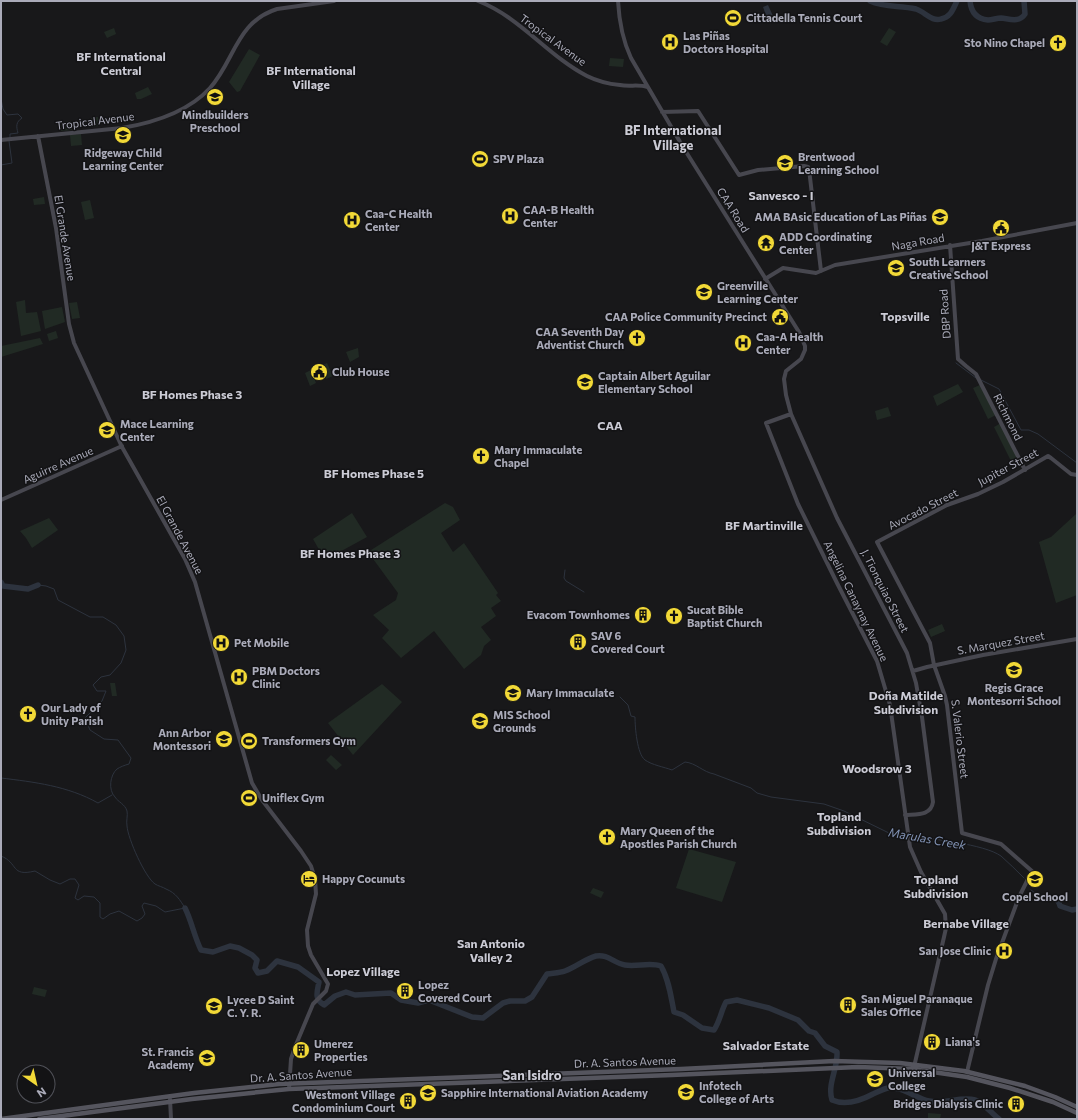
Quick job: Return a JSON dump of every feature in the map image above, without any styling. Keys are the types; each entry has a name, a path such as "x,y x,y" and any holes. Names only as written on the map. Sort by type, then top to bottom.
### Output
{"main road":[{"name":"Dr. A. Santos Avenue","path":"1,1119 170,1096 289,1086 378,1080 681,1069 834,1061 886,1062 967,1077 1010,1088 1077,1113"},
{"name":"Dr. A. Santos Avenue","path":"39,1119 289,1086 378,1086 867,1066 914,1067 967,1072 1025,1086 1077,1107"},
{"path":"378,1080 378,1086"},
{"path":"1045,1100 1047,1094"}],"street":[{"name":"Tropical Avenue","path":"1,140 140,125 168,115 193,102 210,88 218,78 239,39 259,17 277,9 334,1"},
{"name":"Tropical Avenue","path":"478,1 501,12 586,75 601,81 620,85 645,86"},
{"name":"CAA Road","path":"618,1 628,52 645,86 799,332 805,348 801,359 790,367"},
{"path":"662,112 698,111 739,175 758,170 804,166 809,168 821,270"},
{"name":"El Grande Avenue","path":"38,136 56,228 69,324 76,347 122,446 195,582 252,783 262,800 302,851 311,866 315,879 316,894 308,925 307,940 309,951 326,980 328,987 320,998 313,1004 292,1054 289,1086"},
{"name":"Naga Road","path":"765,279 783,268 816,273 835,265 950,245 989,240 1077,223"},
{"name":"DBP Road","path":"950,245 956,352 960,361 978,377"},
{"name":"J. Tionquiao Street","path":"790,367 786,370 784,379 791,414 835,514 907,653 913,672 922,717 933,802 931,810 928,812 905,815"},
{"name":"Richmond","path":"978,377 1025,470"},
{"name":"Angelina Canaynay Avenue","path":"791,414 766,424 798,504 878,661 891,710 910,847 921,872 943,910 946,921 944,937 914,1067"},
{"name":"Aguirre Avenue","path":"1,500 122,446"},
{"name":"Jupiter Street","path":"978,494 1003,482 1048,456 1071,474 1077,475"},
{"name":"Avocado Street","path":"877,542 947,505 978,494"},
{"name":"S. Valerio Street","path":"877,542 930,643 934,665 945,696 962,833 1001,844 1033,872 1019,897 996,959 988,985 967,1072"},
{"name":"S. Marquez Street","path":"913,672 934,665 983,655 1077,639"},
{"path":"170,1096 172,1119"}],"shaded area":[{"path":"768,5 773,16 767,18 763,7"},
{"path":"114,28 116,34 107,38 104,32"},
{"path":"889,28 896,32 887,46 880,42"},
{"path":"249,49 260,55 240,91 237,92 229,82"},
{"path":"610,58 624,59 623,67 609,66"},
{"path":"148,87 152,94 141,99 137,99 135,93"},
{"path":"98,117 99,126 92,127 91,118"},
{"path":"71,121 72,130 61,131 60,122"},
{"path":"81,134 82,145 71,146 70,135"},
{"name":"SPV Plaza","path":"486,154 487,162 474,163 474,155"},
{"path":"44,197 45,204 34,205 33,199"},
{"path":"90,200 94,218 85,220 81,202"},
{"path":"25,300 26,313 37,312 41,331 21,336 16,302"},
{"path":"77,302 80,318 72,319 69,303"},
{"path":"62,307 65,322 45,329 42,311"},
{"path":"56,331 58,338 49,341 47,334"},
{"path":"40,338 43,344 1,357 1,346"},
{"path":"358,348 359,357 350,362 346,352"},
{"path":"327,363 333,376 326,379 321,366"},
{"path":"311,370 316,383 310,386 305,373"},
{"path":"958,384 963,392 937,406 933,396"},
{"path":"980,385 996,415 988,419 973,388"},
{"path":"888,407 891,416 877,420 875,411"},
{"path":"1001,423 1018,459 1012,463 994,427"},
{"path":"445,503 453,507 460,520 441,533 453,552 464,543 498,593 496,595 501,601 491,608 496,616 481,627 491,640 484,646 481,655 464,669 434,631 401,658 382,638 389,630 373,615 396,600 398,593 368,552"},
{"path":"352,513 367,537 325,560 313,539"},
{"path":"1076,514 1077,595 1056,603 1039,542 1051,537"},
{"path":"49,518 58,530 32,548 20,531"},
{"path":"942,624 945,631 931,637 928,630"},
{"path":"110,683 115,683 117,696 112,696"},
{"path":"382,684 402,702 353,755 328,723"},
{"path":"331,755 342,765 336,770 326,760"},
{"path":"689,849 736,862 722,902 676,888"},
{"path":"593,888 604,892 601,898 590,893"},
{"path":"34,987 47,990 45,997 32,994"},
{"path":"928,1113 941,1114 940,1119 928,1119"}],"waterway":[{"path":"870,1 881,5 916,9 938,20 949,15 957,1"},
{"path":"970,1 973,12 981,18 988,20 1001,18 1014,20 1020,19 1025,14 1024,1"},
{"path":"1,99 3,109 7,115 18,114 22,118 17,124 18,133 10,134 10,138"},
{"path":"1,165 12,163 9,141"},
{"path":"956,363 976,378"},
{"path":"981,380 999,389 1021,430 1029,430 1038,434 1077,463"},
{"path":"565,570 564,578 566,581 584,592"},
{"path":"1,582 3,586 28,589 38,585"},
{"path":"1,856 7,859 18,871 35,871 60,884 70,879 75,879 79,885 75,898 78,900 84,896 94,897 100,903 100,917 103,919 110,914 119,911 137,921 145,914 142,906 144,903 156,906 165,912 185,908 175,895 155,884 147,874 130,840 126,809 116,799 111,791 111,779 113,775 117,769 129,764 131,758 118,740 104,739 90,730 85,718 102,701 106,691 97,691 93,685 101,677 110,675 121,663 126,650 124,636 116,625 103,617 90,617 58,600 54,589 38,585"},
{"name":"Marulas Creek","path":"620,697 628,705 631,716 635,717 638,746 642,757 648,762 672,770 685,762 693,764 710,773 751,788 757,793 771,797 824,804 844,811 891,834 907,836"},
{"path":"1,778 38,783 75,792 98,803 112,795"},
{"name":"Marulas Creek","path":"910,836 983,848 1001,856 1024,878"},
{"name":"Marulas Creek","path":"1031,890 1040,897"},
{"name":"Marulas Creek","path":"1040,897 1053,898 1059,903 1060,906 1072,910 1077,909"},
{"path":"185,908 201,950 213,952 230,946 239,948 252,955 257,960 255,968 258,973 267,971 277,961 298,967 319,982 317,998 324,1005 335,996 346,992 355,995 391,993 401,1000 418,1003 429,1000 472,1017 483,1018 503,1003 510,1001 525,1001 532,997 547,974 565,971 596,956 608,957 625,965 648,964 661,966 666,977 674,1012 683,1015 702,1028 714,1030 726,1002 737,1000 769,1008 798,1020 809,1031 815,1033 825,1046 837,1052 831,1088 832,1100 848,1103 863,1099 884,1089 893,1088 903,1090 935,1102 964,1099 975,1100 984,1105 999,1119"}],"place":[{"name":"Cittadella Tennis Court","path":"733,18"},
{"name":"Las Piñas Doctors Hospital","path":"670,42"},
{"name":"Sto Nino Chapel","path":"1058,43"},
{"name":"Mindbuilders Preschool","path":"215,97"},
{"name":"Ridgeway Child Learning Center","path":"123,135"},
{"name":"SPV Plaza","path":"480,159"},
{"name":"Brentwood Learning School","path":"785,163"},
{"name":"CAA-B Health Center","path":"510,216"},
{"name":"AMA BAsic Education of Las Piñas","path":"940,217"},
{"name":"Caa-C Health Center","path":"352,220"},
{"name":"J&T Express","path":"1001,228"},
{"name":"ADD Coordinating Center","path":"766,243"},
{"name":"South Learners Creative School","path":"896,268"},
{"name":"Greenville Learning Center","path":"704,292"},
{"name":"CAA Police Community Precinct","path":"780,317"},
{"name":"CAA Seventh Day Adventist Church","path":"637,338"},
{"name":"Caa-A Health Center","path":"743,343"},
{"name":"Club House","path":"319,372"},
{"name":"Captain Albert Aguilar Elementary School","path":"585,382"},
{"name":"Mace Learning Center","path":"107,430"},
{"name":"Mary Immaculate Chapel","path":"481,456"},
{"name":"Evacom Townhomes","path":"643,615"},
{"name":"Sucat Bible Baptist Church","path":"674,616"},
{"name":"SAV 6 Covered Court","path":"578,642"},
{"name":"Pet Mobile","path":"221,643"},
{"name":"Regis Grace Montesorri School","path":"1014,670"},
{"name":"PBM Doctors Clinic","path":"239,677"},
{"name":"Mary Immaculate","path":"513,693"},
{"name":"Our Lady of Unity Parish","path":"28,714"},
{"name":"MIS School Grounds","path":"480,721"},
{"name":"Ann Arbor Montessori","path":"224,739"},
{"name":"Transformers Gym","path":"249,741"},
{"name":"Uniflex Gym","path":"249,798"},
{"name":"Mary Queen of the Apostles Parish Church","path":"607,837"},
{"name":"Happy Cocunuts","path":"309,879"},
{"name":"Copel School","path":"1035,879"},
{"name":"San Jose Clinic","path":"1004,951"},
{"name":"Lopez Covered Court","path":"405,991"},
{"name":"San Miguel Paranaque Sales Office","path":"848,1005"},
{"name":"Lycee D Saint C. Y. R.","path":"214,1006"},
{"name":"Liana's","path":"932,1042"},
{"name":"Umerez Properties","path":"301,1050"},
{"name":"St. Francis Academy","path":"207,1058"},
{"name":"Universal College","path":"875,1079"},
{"name":"Infotech College of Arts","path":"686,1092"},
{"name":"Sapphire International Aviation Academy","path":"428,1093"},
{"name":"Westmont Village Condominium Court","path":"408,1101"},
{"name":"Bridges Dialysis Clinic","path":"1016,1104"}],"district":[{"name":"BF International Central","path":"121,64"},
{"name":"BF International Village","path":"311,78"},
{"name":"BF International Village","path":"673,138"},
{"name":"Sanvesco - I","path":"781,196"},
{"name":"Topsville","path":"905,317"},
{"name":"BF Homes Phase 3","path":"192,395"},
{"name":"CAA","path":"610,426"},
{"name":"BF Homes Phase 5","path":"374,474"},
{"name":"BF Martinville","path":"764,526"},
{"name":"BF Homes Phase 3","path":"350,554"},
{"name":"Doña Matilde Subdivision","path":"906,703"},
{"name":"Woodsrow 3","path":"877,769"},
{"name":"Topland Subdivision","path":"839,824"},
{"name":"Topland Subdivision","path":"936,887"},
{"name":"Bernabe Village","path":"966,924"},
{"name":"San Antonio Valley 2","path":"491,951"},
{"name":"Lopez Village","path":"363,972"},
{"name":"Salvador Estate","path":"766,1046"},
{"name":"San Isidro","path":"532,1075"}]}
